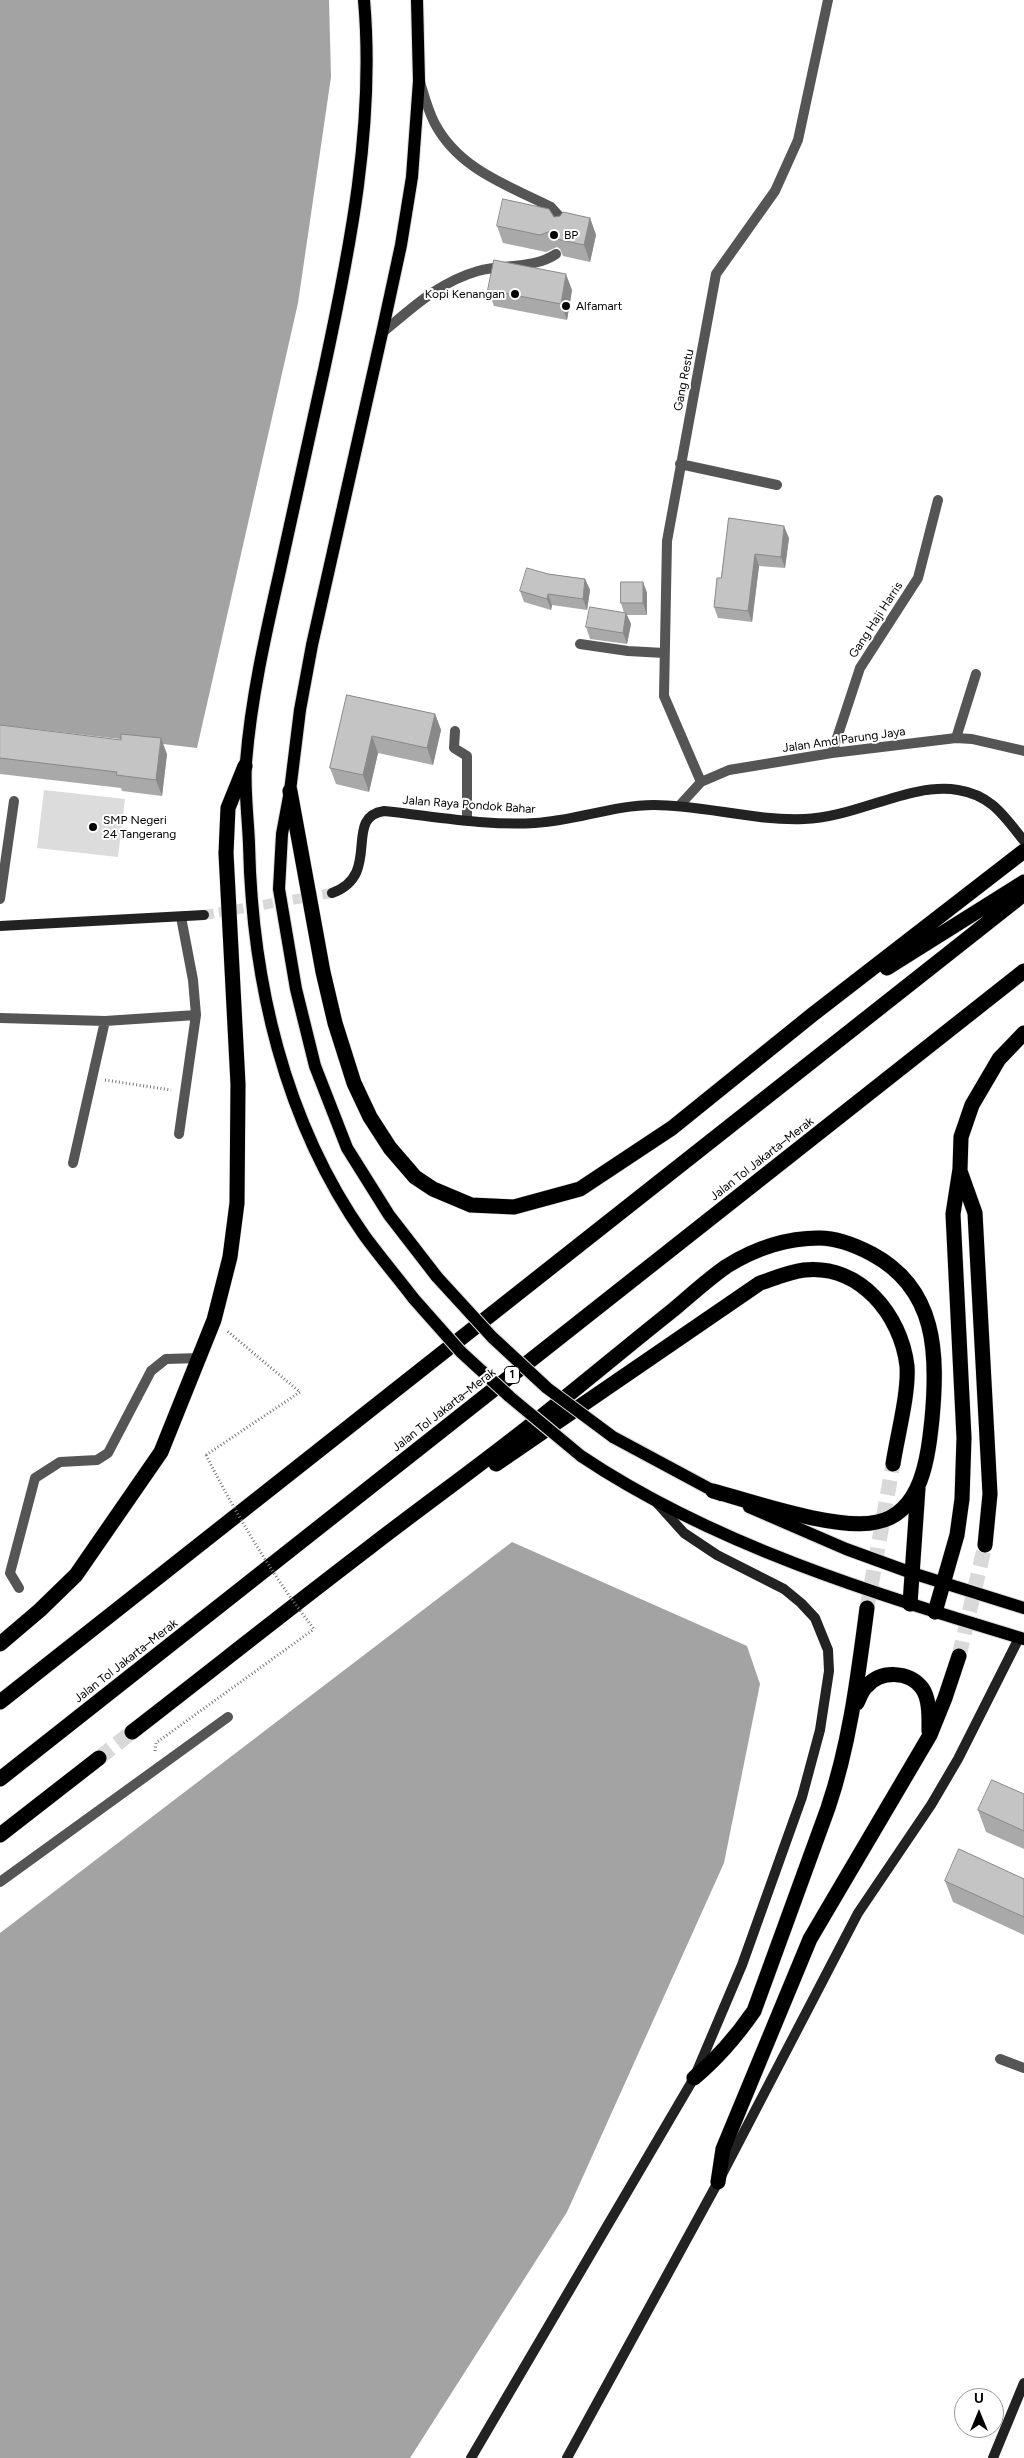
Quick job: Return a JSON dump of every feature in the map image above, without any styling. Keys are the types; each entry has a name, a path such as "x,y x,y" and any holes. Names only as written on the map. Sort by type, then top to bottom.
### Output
{"highway":[{"path":"0,1644 40,1610 76,1575 161,1452 214,1320 230,1257 237,1204 238,1084 226,853 228,808 245,766"},
{"path":"290,791 323,972 335,1024 354,1083 370,1117 390,1148 415,1177 433,1189 471,1206 514,1207 580,1189 672,1128 812,1015 1024,851"},
{"path":"812,1015 1024,882"},
{"path":"0,1702 1024,894"},
{"name":"Jalan Tol Jakarta–Merak","path":"0,1779 1024,971"},
{"path":"935,1612 945,1583 957,1535 962,1500 964,1438 952,1214 960,1170 962,1137 972,1105 999,1059 1024,1033"},
{"path":"960,1170 975,1213 990,1494 985,1545"},
{"path":"132,1732 545,1414 726,1267 779,1242 804,1238 831,1238 857,1246 881,1259 901,1275 920,1301 933,1338 935,1366 931,1428 926,1460 918,1488 910,1604"},
{"path":"372,1546 602,1393 760,1283 781,1275 805,1270 826,1271 846,1277 867,1289 894,1321 902,1341 907,1368 893,1464"},
{"path":"713,1491 820,1519 863,1524 888,1519 899,1513 918,1488"},
{"path":"694,2078 718,2058 735,2039 754,2011 838,1779 854,1708 867,1608"},
{"path":"718,2182 723,2149 810,1939 930,1735 959,1656"},
{"path":"854,1708 867,1686 882,1675 904,1675 922,1688 928,1704 930,1735"},
{"path":"0,1835 99,1758"}],"main road":[{"path":"364,0 365,86 360,176 345,274 265,638 253,702 245,766 254,923 268,1015 282,1065 302,1119 327,1173 363,1233 414,1299 461,1352 510,1397 581,1456 617,1480 655,1501 731,1538 910,1604 1022,1639"},
{"path":"417,0 419,81 412,177 382,333 312,645 300,710 290,791 282,834 279,889 296,990 315,1066 347,1148 388,1215 437,1277 492,1337 547,1388 613,1437 713,1491 846,1549 912,1573 1024,1608"}],"street":[{"name":"Gang Restu","path":"701,782 664,696 667,540 716,274 775,191 798,140 828,0"},
{"path":"419,81 434,122 449,146 473,168 551,207 560,218 562,227"},
{"path":"382,333 428,294 451,282 477,272 503,266 545,261 556,254"},
{"path":"680,464 777,485"},
{"name":"Gang Haji Harris","path":"832,753 863,662 918,578 938,500"},
{"path":"580,644 628,651 664,652"},
{"path":"956,738 976,674"},
{"path":"455,731 454,748 467,756 467,819"},
{"name":"Jalan Amd Parung Jaya","path":"680,805 701,782 729,770 832,753 956,738 972,739 1024,751"},
{"name":"Jalan Raya Pondok Bahar","path":"332,893 342,890 356,877 360,868 363,827 371,815 384,811 535,823 636,805 680,805 741,816 805,819 840,815 912,793 934,789 956,789 976,793 992,804 1024,841"},
{"path":"0,899 14,802"},
{"path":"0,926 204,915"},
{"path":"179,1134 196,1015 193,980 181,917"},
{"path":"0,1018 105,1021 196,1015"},
{"path":"73,1162 105,1021"},
{"path":"19,1588 10,1574 35,1478 60,1462 97,1460 108,1453 151,1371 166,1359 200,1358"},
{"path":"471,2458 694,2078 742,1965 802,1797 820,1730 827,1692 828,1650 815,1618 802,1602 784,1589 718,1555 684,1534 655,1501"},
{"path":"567,2458 718,2182 858,1913 931,1805 958,1760 1022,1639"},
{"path":"0,1882 228,1717"},
{"path":"1000,2059 1024,2068"},
{"path":"992,2458 1024,2383"}],"path":[{"path":"92,1078 185,1092"},
{"path":"153,1772 156,1743 314,1629 283,1589 230,1503 206,1455 300,1392 214,1320"}],"shaded area":[{"path":"0,0 329,0 331,77 298,303 197,748 0,725"},
{"path":"44,790 125,799 118,857 37,848"},
{"path":"512,1542 747,1646 760,1684 724,1863 567,2212 410,2458 0,2458 0,1933"}],"building":[{"path":"503,199 549,209 554,217 560,216 563,212 590,218 584,245 557,239 556,234 551,231 540,235 497,226"},
{"path":"494,260 566,274 561,304 488,290"},
{"path":"729,518 784,526 781,557 755,554 748,611 714,607 717,578 721,578"},
{"path":"527,568 548,574 585,579 583,599 548,594 547,599 520,591"},
{"path":"621,582 643,582 643,603 621,603"},
{"path":"590,607 626,613 623,633 586,627"},
{"path":"347,695 435,714 427,748 372,736 363,775 330,768"},
{"path":"0,725 121,740 121,734 161,738 156,780 116,775 117,772 0,758"},
{"path":"992,1780 1024,1794 1024,1831 978,1810"},
{"path":"959,1849 1024,1879 1024,1917 945,1881"}],"tunnel":[{"path":"204,915 332,893"},
{"path":"867,1608 893,1464"},
{"path":"959,1656 985,1545"},
{"path":"99,1758 132,1732"}],"place":[{"name":"BP","path":"554,235"},
{"name":"Kopi Kenangan","path":"515,294"},
{"name":"Alfamart","path":"566,306"},
{"name":"SMP Negeri 24 Tangerang","path":"93,827"}]}
